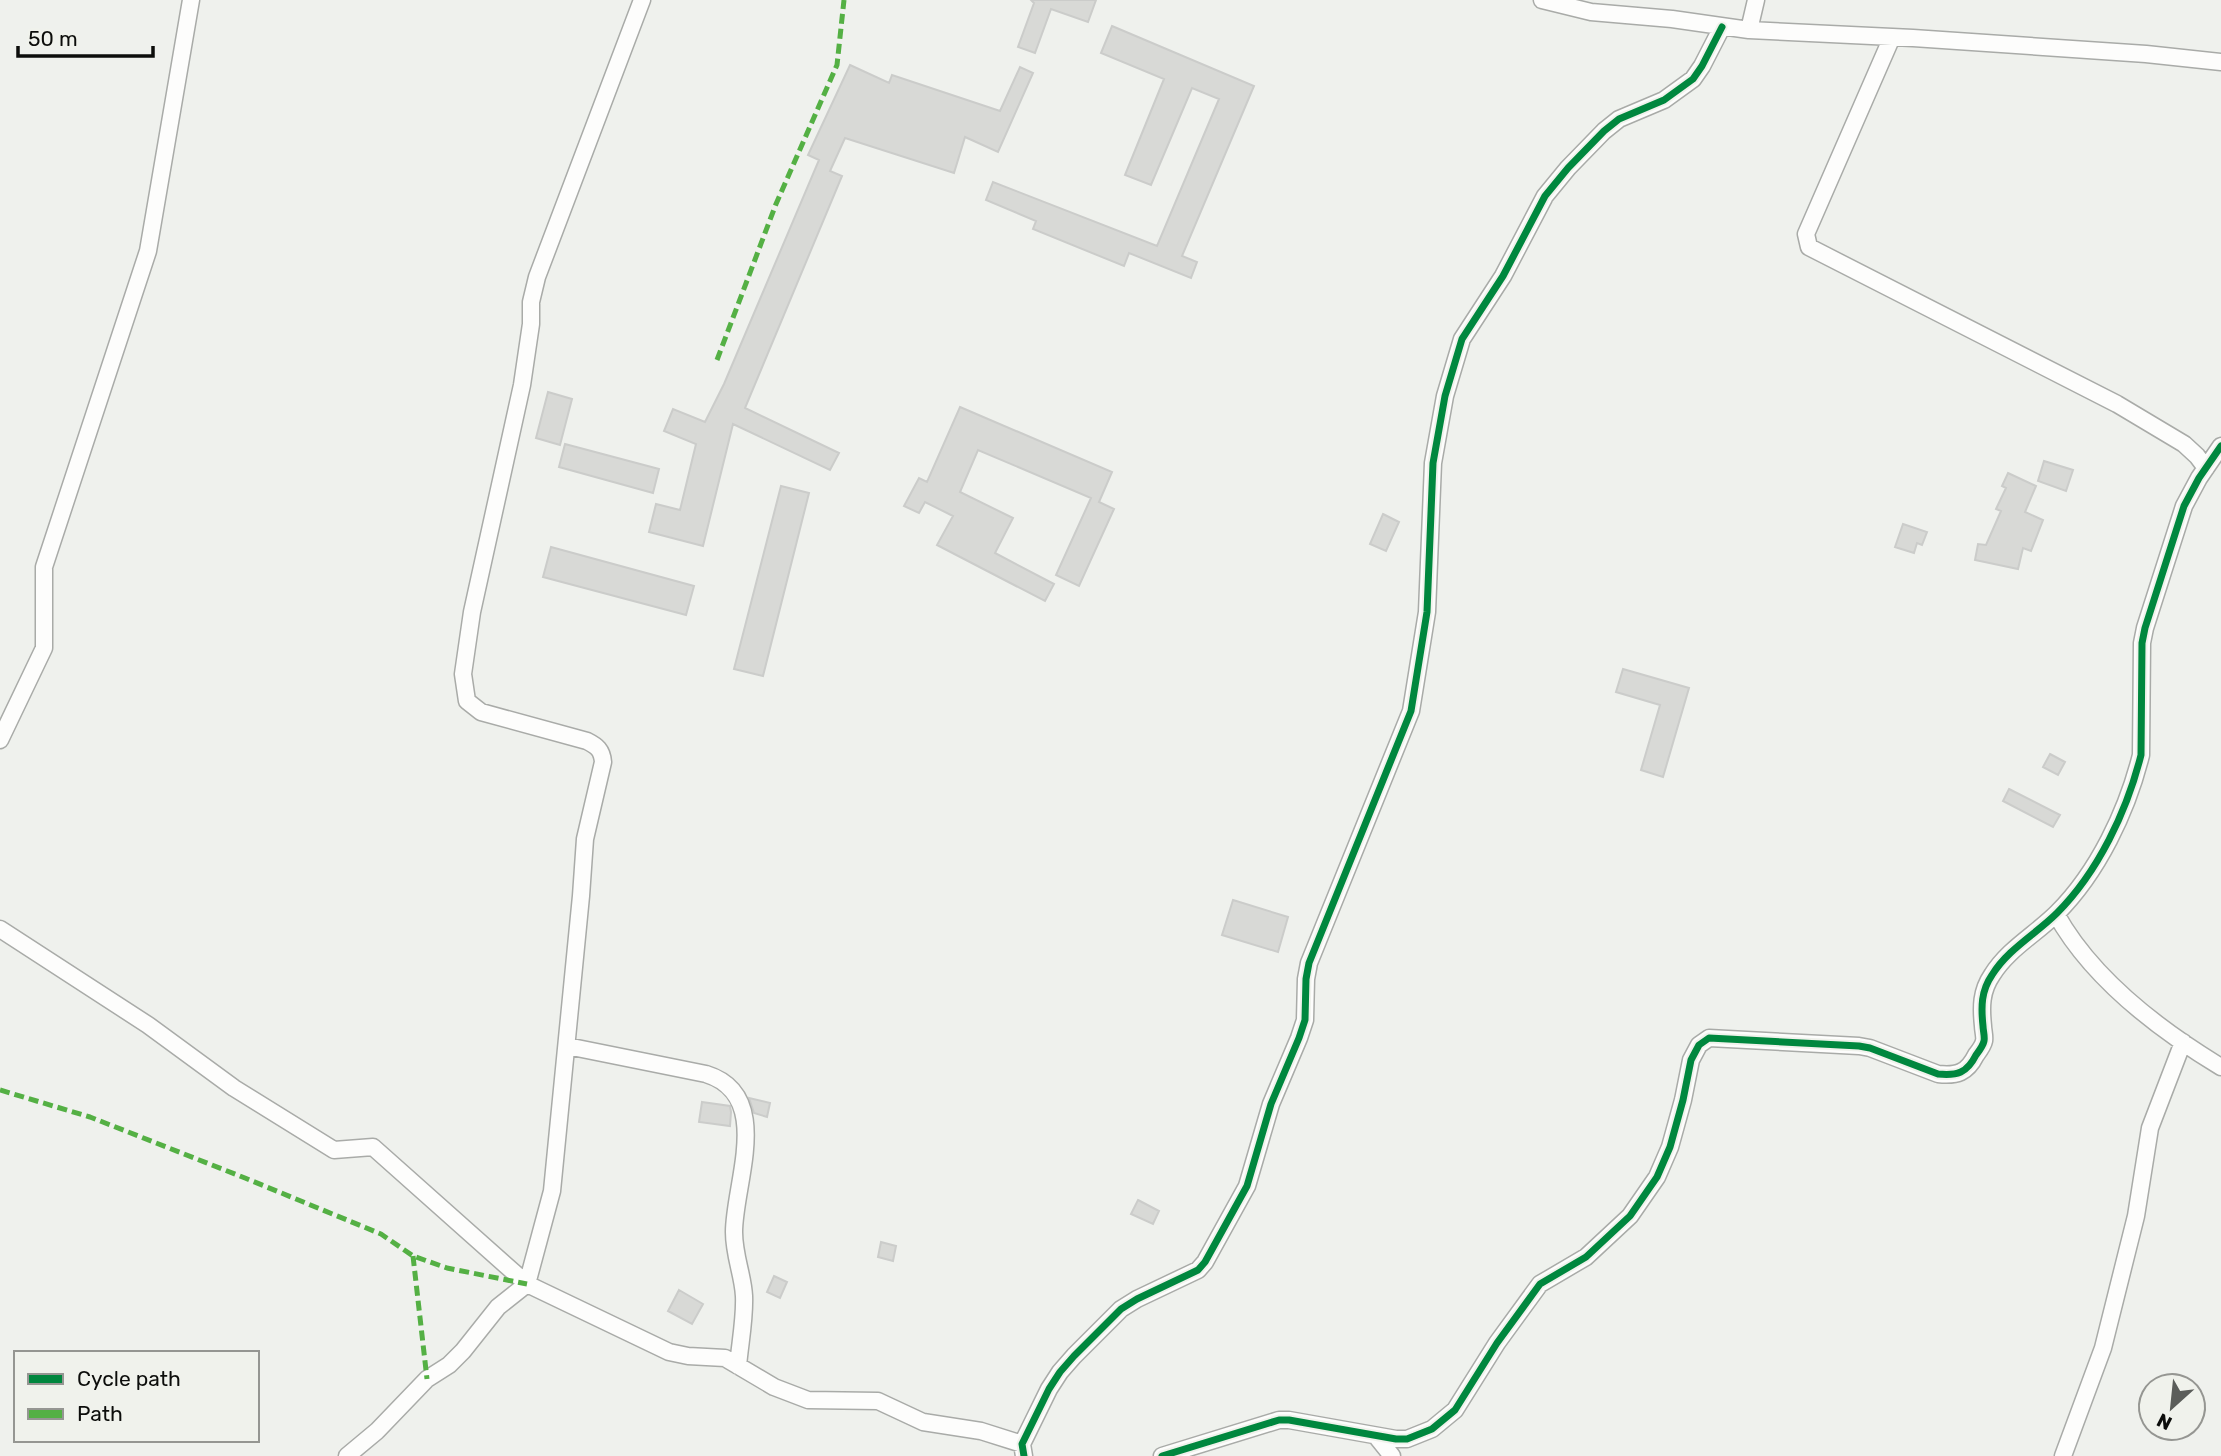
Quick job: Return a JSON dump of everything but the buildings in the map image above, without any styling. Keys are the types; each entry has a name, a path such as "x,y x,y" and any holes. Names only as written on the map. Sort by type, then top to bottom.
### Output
{"street":[{"path":"0,740 44,648 44,567 149,251 191,0"},
{"path":"347,1456 377,1431 427,1379 449,1365 498,1307 527,1284 552,1191 585,839 603,753 587,741 473,708 467,701 463,674 472,612 526,364 531,302 537,277 642,0"},
{"path":"1542,0 1591,12 1672,19 1749,30 2146,54 2221,62"},
{"path":"1749,30 1756,0"},
{"path":"0,929 148,1026 234,1088 334,1150 373,1147 527,1284 669,1352 688,1356 720,1357 774,1387 808,1400 878,1401 923,1422 981,1431 1023,1450 1049,1389 1060,1372 1121,1309 1198,1270 1247,1186 1271,1104 1305,1020 1309,964 1411,711 1427,612 1433,463 1445,397 1462,339 1503,276 1545,195 1604,131 1619,119 1664,100 1693,79 1722,27"},
{"path":"1892,37 1805,234 1809,247 2117,404 2191,449 2206,468"},
{"path":"1162,1456 1279,1420 1407,1439 1432,1429 1443,1421 1464,1398 1497,1343 1540,1284 1586,1257 1630,1216 1657,1177 1670,1147 1683,1100 1690,1060 1704,1040 1709,1038 1859,1046 1938,1074 1961,1074 1971,1065 1984,1041 1981,1004 1985,986 1993,973 2009,954 2056,914 2092,871 2107,845 2137,770 2142,740 2142,643 2145,628 2184,506 2221,446"},
{"path":"2056,914 2087,959 2130,1000 2183,1042 2221,1067"},
{"path":"2063,1456 2103,1348 2136,1216 2150,1128 2183,1042"},
{"path":"567,1046 717,1077 730,1086 737,1096 746,1128 746,1146 734,1229 734,1252 744,1295 738,1366"},
{"path":"1376,1436 1392,1456"}],"marked path":[{"path":"717,360 776,204 837,65 844,0"},
{"path":"0,1090 90,1117 245,1178 381,1234 413,1256 447,1268 527,1284"},
{"path":"413,1256 427,1379"}],"cycle path":[{"path":"1024,1456 1022,1444 1060,1372 1121,1309 1198,1270 1247,1186 1271,1104 1305,1020 1309,963 1411,711 1427,612 1433,463 1445,396 1462,339 1503,276 1545,196 1568,168 1619,119 1664,100 1693,79 1722,27"},
{"path":"1162,1456 1279,1420 1396,1439 1407,1439 1432,1429 1455,1410 1497,1343 1540,1284 1586,1257 1630,1216 1657,1177 1670,1147 1691,1060 1699,1045 1709,1038 1859,1046 1938,1074 1956,1074 1969,1066 1984,1041 1982,1006 1988,981 2006,957 2072,897 2098,860 2128,798 2141,755 2142,643 2145,628 2184,506 2221,446"}]}
